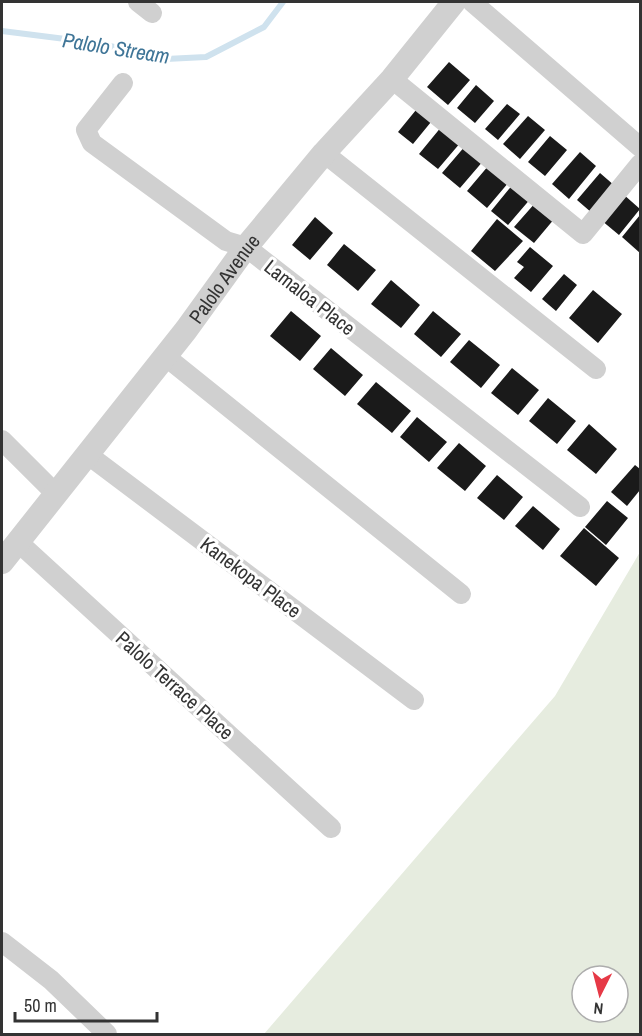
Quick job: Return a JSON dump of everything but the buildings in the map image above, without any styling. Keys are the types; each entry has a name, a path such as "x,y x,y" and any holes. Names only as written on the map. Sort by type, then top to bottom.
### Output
{"street":[{"name":"Palolo Avenue","path":"2,562 165,356 246,247 324,153 392,79 454,2"},
{"path":"472,2 640,147"},
{"path":"392,79 583,234 640,164"},
{"name":"Lamaloa Place","path":"123,83 86,130 92,143 226,241 246,247 580,507"},
{"path":"324,153 596,369"},
{"path":"165,356 461,594"},
{"path":"2,440 56,494"},
{"name":"Kanekopa Place","path":"87,454 414,700"},
{"name":"Palolo Terrace Place","path":"18,542 332,828"},
{"path":"2,942 51,980 107,1035"}],"shaded area":[{"path":"640,552 640,1034 264,1034 555,696"}],"waterway":[{"name":"Palolo Stream","path":"2,31 97,43 166,59 206,57 264,27 283,2"}]}
